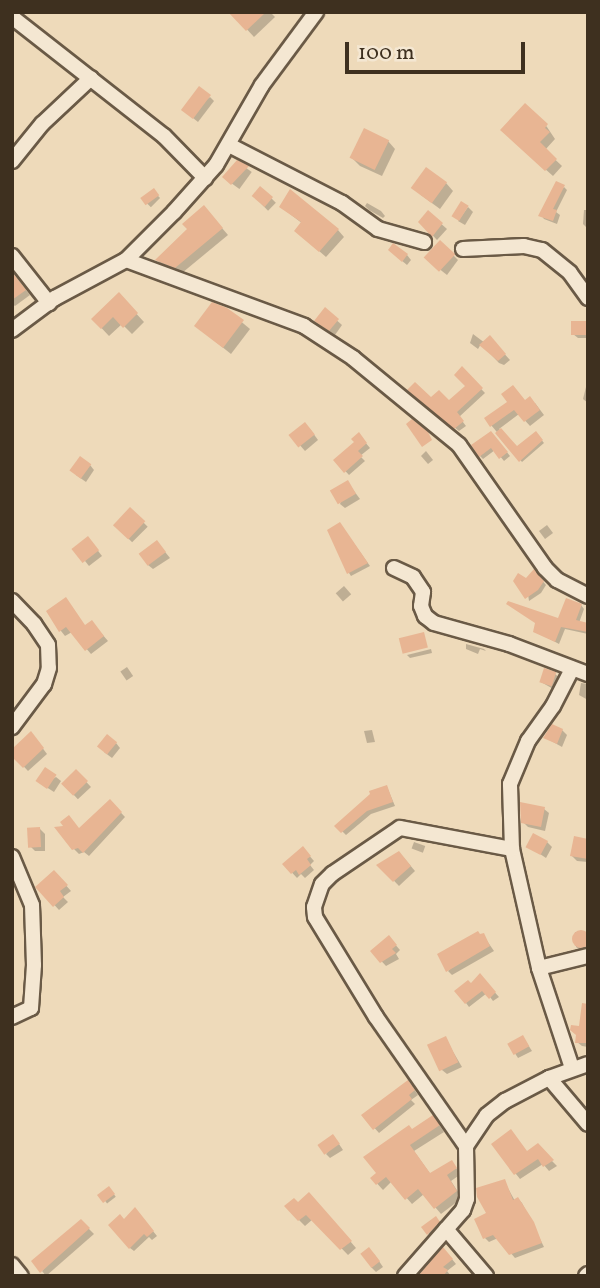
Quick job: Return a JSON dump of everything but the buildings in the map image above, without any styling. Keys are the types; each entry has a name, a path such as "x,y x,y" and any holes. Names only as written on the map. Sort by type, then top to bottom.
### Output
{"street":[{"path":"12,330 49,303 126,260 205,178 229,145 262,85 316,12"},
{"path":"12,17 164,136 205,178"},
{"path":"12,160 42,124 91,78"},
{"path":"229,145 342,203 378,229 424,242"},
{"path":"463,249 524,246 542,250 570,273 588,298"},
{"path":"12,256 49,303"},
{"path":"126,260 303,326 352,358 459,445 545,568 557,580 588,596"},
{"path":"394,568 413,577 423,592 421,606 425,616 434,623 509,644 588,674"},
{"path":"12,601 48,645 49,668 44,684 12,727"},
{"path":"572,669 553,706 528,741 510,784 512,849 539,968 572,1068"},
{"path":"405,1276 463,1210 467,1199 466,1146 376,1017 315,917 314,907 322,884 331,874 400,828 512,849"},
{"path":"12,857 32,905 34,965 32,1008 12,1017"},
{"path":"539,968 588,956"},
{"path":"466,1146 487,1115 505,1101 549,1078 588,1064"},
{"path":"549,1078 588,1124"},
{"path":"446,1229 486,1276"},
{"path":"12,1265 21,1276"}]}
